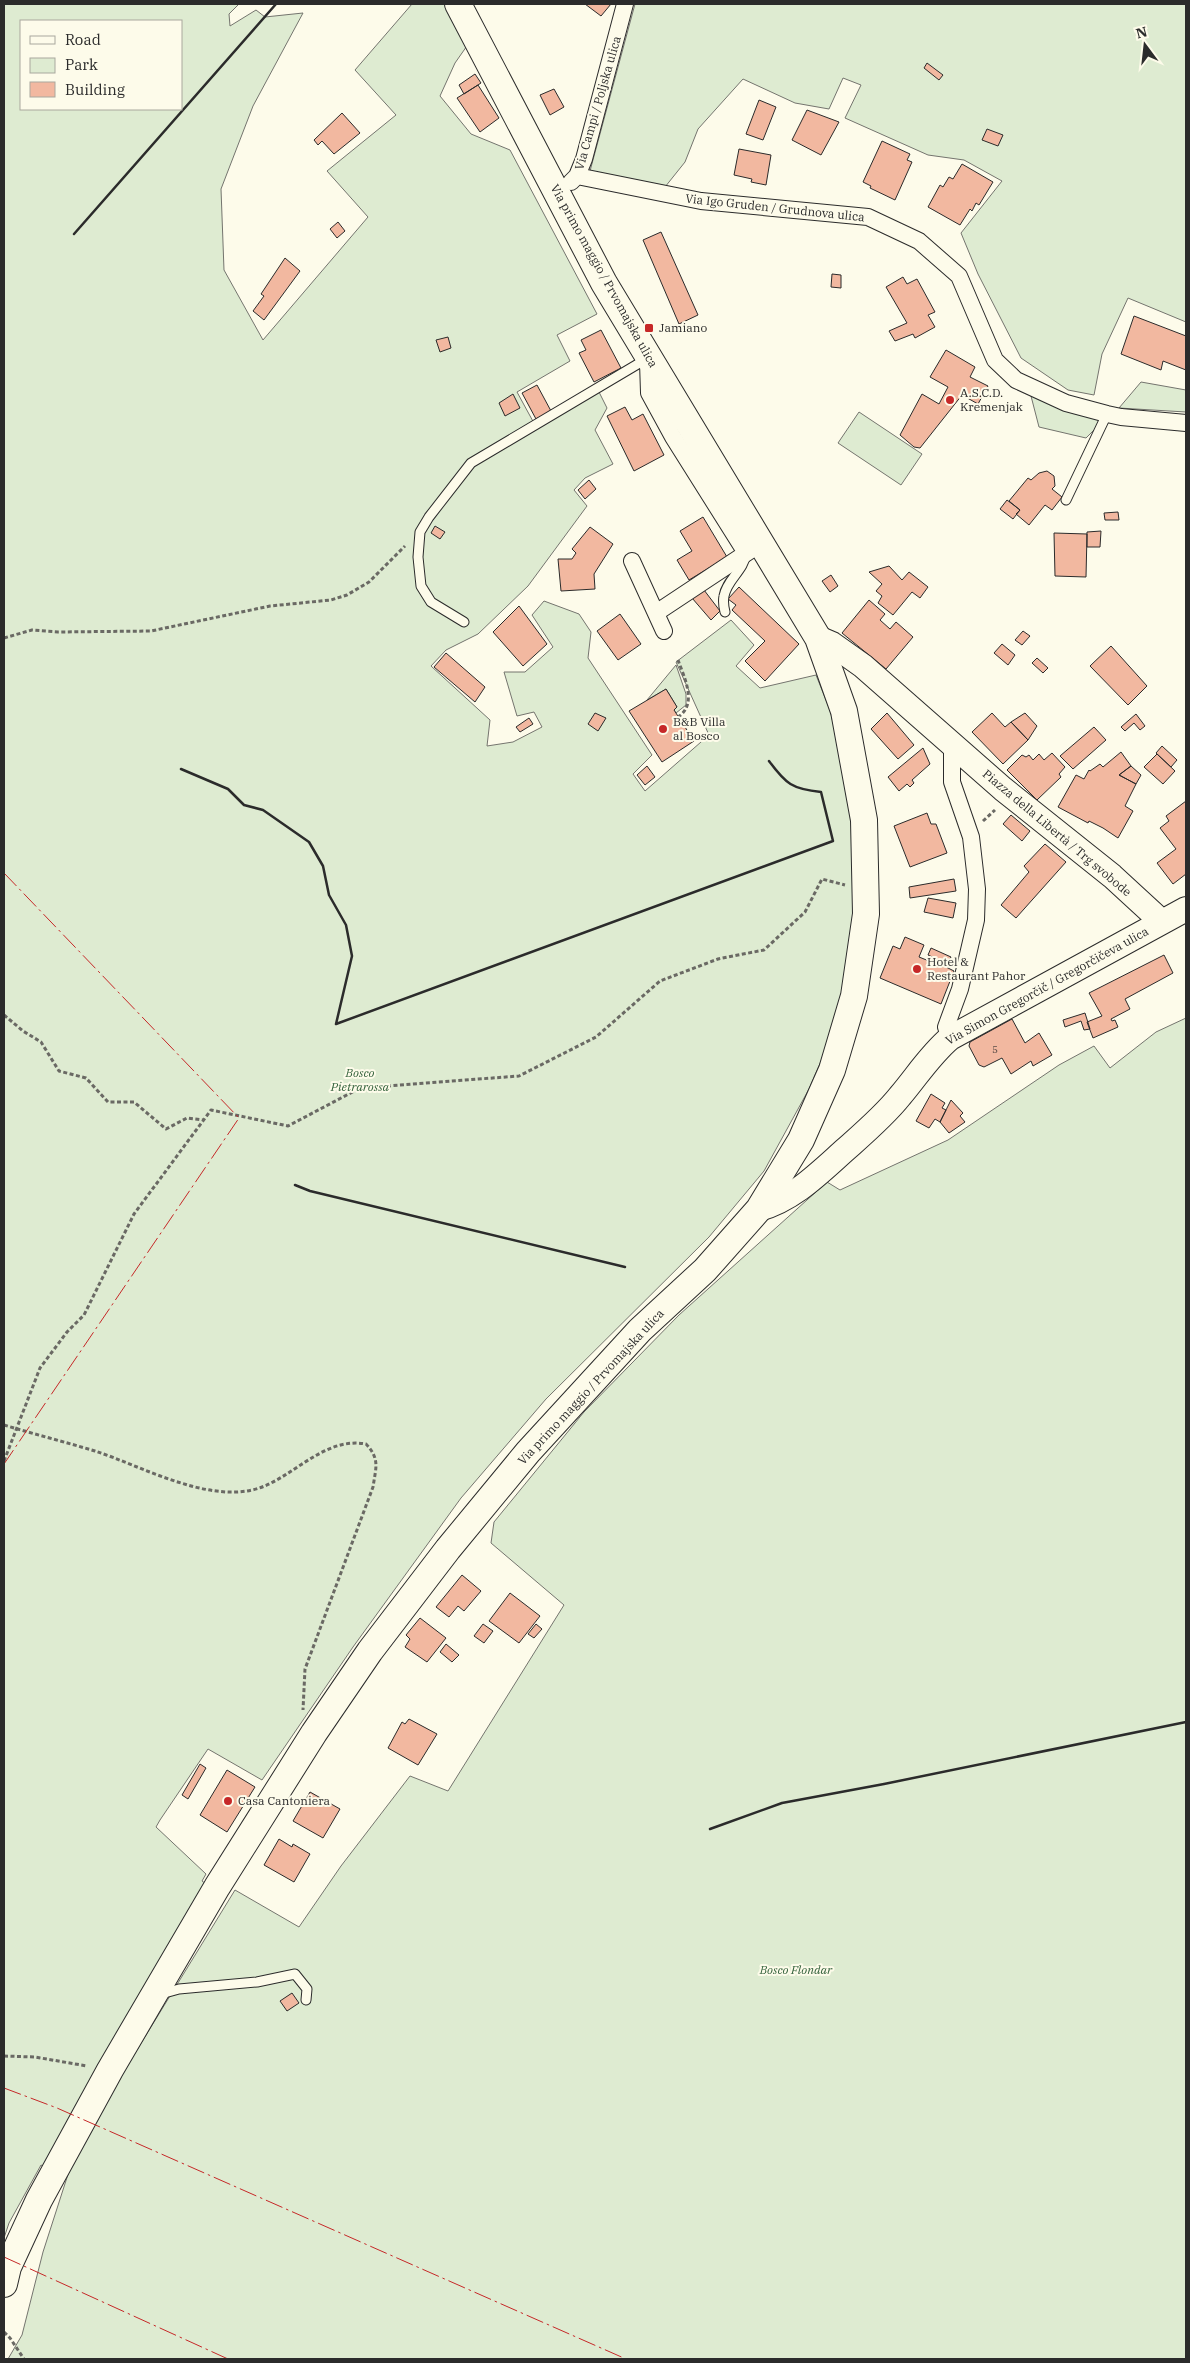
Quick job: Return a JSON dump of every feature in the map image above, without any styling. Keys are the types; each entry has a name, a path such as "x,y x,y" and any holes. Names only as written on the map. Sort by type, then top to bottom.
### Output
{"main road":[{"name":"Via primo maggio / Prvomajska ulica","path":"4,2284 8,2267 39,2200 110,2070 217,1887 314,1733 370,1651 448,1548 528,1452 640,1330 705,1270 759,1209 801,1140 832,1070 854,996 866,914 867,890 864,820 844,711 818,638 754,548 604,283 458,4"},
{"name":"Piazza della Libertà / Trg svobode","path":"818,638 832,644 863,666 1014,798 1112,876 1162,922"},
{"name":"Via Simon Gregorčič / Gregorčičeva ulica","path":"759,1209 782,1200 801,1189 899,1098 936,1050 950,1038 1186,909"}],"street":[{"name":"Via Campi / Poljska ulica","path":"558,195 577,176 584,159 625,4"},
{"name":"Via Igo Gruden / Grudnova ulica","path":"577,176 701,201 868,217 919,241 959,276 995,360 1016,380 1066,403 1107,414 1186,423"},
{"path":"656,613 754,548"},
{"path":"632,561 664,630"},
{"path":"950,1038 946,1027 960,989 976,920 977,889 971,837 952,782 952,744"}],"lane":[{"path":"464,622 431,602 421,586 418,557 420,532 471,463 648,358"},
{"path":"1066,500 1107,414"},
{"path":"724,612 724,596 731,580 745,564 754,548"},
{"path":"153,1996 179,1989 257,1982 295,1974 308,1989 306,2000"}],"path":[{"path":"4,638 32,630 58,632 151,631 270,606 331,600 347,595 369,582 420,532"},
{"path":"678,660 686,684 689,704 684,713 678,717"},
{"path":"971,837 987,816 1014,798"},
{"path":"4,1461 40,1368 67,1332 84,1315 134,1214 211,1110 288,1126 360,1088 520,1076 596,1037 660,981 718,959 764,950 805,912 822,879 867,890"},
{"path":"4,1015 23,1031 41,1042 59,1072 86,1078 108,1102 134,1102 166,1129 187,1118 204,1120"},
{"path":"4,1425 97,1452 201,1488 224,1492 253,1490 321,1453 346,1443 366,1444 375,1454 376,1467 373,1487 305,1669 302,1698 303,1713 314,1733"},
{"path":"4,2056 35,2057 110,2070"},
{"path":"4,2332 24,2359"}],"green space":[{"name":"Bosco Pietrarossa","path":"4,4 239,4 229,14 230,26 256,10 265,17 303,13 253,106 221,189 224,270 263,340 368,217 327,171 396,115 355,70 412,4 446,4 469,43 455,63 440,96 471,134 510,150 597,314 557,335 570,361 517,392 535,425 597,388 607,408 595,430 613,464 585,478 574,490 587,506 528,586 478,634 446,650 431,666 490,720 487,746 513,742 542,727 534,712 517,716 504,672 525,672 553,647 532,615 544,601 579,614 591,632 588,658 652,755 633,774 645,791 709,735 676,662 731,620 754,645 736,666 760,688 816,675 830,710 842,760 852,818 855,901 848,971 828,1045 809,1089 764,1171 709,1237 546,1399 461,1498 353,1647 262,1780 208,1749 160,1820 156,1827 206,1874 202,1881 206,1884 45,2167 41,2165 9,2223 4,2238"},
{"path":"635,4 1186,4 1186,322 1128,298 1102,354 1094,395 1068,390 1021,358 978,274 961,233 1002,181 964,160 928,155 845,118 861,85 843,78 829,109 795,103 743,79 698,129 685,162 665,187 590,171"},
{"path":"1141,382 1186,390 1186,412 1119,408"},
{"path":"1040,392 1101,416 1095,429 1086,438 1039,427 1031,396"},
{"path":"859,412 922,454 901,485 838,443"},
{"path":"676,665 686,694 686,705 676,713 674,710 677,707 666,689 647,700"},
{"name":"Bosco Flondar","path":"1186,1018 1186,2359 8,2359 22,2335 43,2252 71,2165 119,2079 235,1890 299,1927 341,1866 410,1776 448,1791 564,1605 491,1543 494,1522 584,1412 679,1315 827,1182 840,1190 948,1140 1059,1065 1094,1046 1110,1068 1156,1032"}],"building":[{"path":"585,4 611,4 601,16"},
{"path":"927,63 943,75 939,80 924,68"},
{"path":"475,74 481,83 464,94 459,85"},
{"path":"478,85 499,118 480,132 457,98"},
{"path":"554,89 564,107 550,115 540,95"},
{"path":"759,100 776,107 763,140 746,134"},
{"path":"807,110 839,122 821,155 792,140"},
{"path":"342,113 360,133 334,154 322,141 318,145 314,140"},
{"path":"987,129 1003,135 998,146 982,140"},
{"path":"882,141 910,154 907,160 912,162 895,200 870,188 871,186 863,182"},
{"path":"739,149 771,155 766,185 751,182 752,179 734,175"},
{"path":"962,164 993,182 979,205 976,203 972,211 970,209 960,225 928,207 940,185 943,187 949,177 953,179"},
{"path":"338,222 345,231 337,238 330,229"},
{"path":"661,232 698,315 679,324 643,240"},
{"path":"285,258 300,271 264,320 253,311 264,296 261,294"},
{"path":"832,274 841,275 841,288 831,287"},
{"path":"903,277 907,284 917,279 935,312 928,315 935,327 915,338 913,334 895,341 889,331 907,323 886,287"},
{"path":"1134,316 1186,336 1186,370 1163,361 1161,370 1121,354"},
{"path":"601,330 621,368 594,382 579,353 586,350 581,340"},
{"path":"448,337 451,348 440,352 436,340"},
{"name":"A.S.C.D. Kremenjak","path":"946,350 975,367 970,377 988,386 978,404 962,395 920,448 914,447 900,435 922,394 939,404 948,387 930,377"},
{"path":"537,385 551,411 536,419 522,393"},
{"path":"513,394 520,408 505,416 499,403"},
{"path":"625,407 632,420 643,414 664,455 634,471 607,416"},
{"path":"1047,471 1054,476 1055,486 1052,489 1062,497 1052,510 1045,505 1029,525 1016,514 1020,510 1009,501 1028,478 1031,480 1039,473"},
{"path":"589,480 596,489 585,499 578,490"},
{"path":"1007,500 1020,510 1013,519 1000,509"},
{"path":"1118,512 1119,520 1105,520 1104,513"},
{"path":"703,517 727,557 689,580 677,560 692,551 680,531"},
{"path":"435,526 445,532 440,539 431,533"},
{"path":"590,527 613,544 594,574 595,589 561,591 558,559 572,559 576,553 572,549"},
{"path":"1101,531 1100,547 1087,547 1087,532"},
{"path":"1054,533 1087,534 1086,577 1055,576"},
{"path":"889,566 902,580 909,572 928,587 920,598 912,592 893,615 878,603 882,596 876,591 882,584 869,572"},
{"path":"831,575 838,586 830,592 822,581"},
{"path":"739,587 799,644 765,681 745,661 765,641 732,610 736,605 728,599"},
{"path":"704,590 720,611 711,620 692,598"},
{"path":"869,600 885,614 880,620 890,629 896,622 913,637 886,669 842,633"},
{"path":"519,606 547,644 523,666 493,632"},
{"path":"620,614 641,644 618,660 597,631"},
{"path":"1023,631 1030,636 1022,645 1015,640"},
{"path":"1002,644 1015,655 1008,665 994,653"},
{"path":"1111,646 1147,686 1128,705 1090,666"},
{"path":"446,653 485,687 475,702 434,667"},
{"path":"1037,658 1048,668 1043,673 1032,663"},
{"name":"B&B Villa al Bosco","path":"666,689 677,707 674,710 694,741 662,762 629,711"},
{"path":"595,713 606,718 598,731 588,724"},
{"path":"887,713 914,745 898,759 871,729"},
{"path":"992,713 1005,727 1011,722 1028,740 1003,764 972,732"},
{"path":"1025,713 1037,726 1028,740 1011,722"},
{"path":"1136,714 1145,726 1140,730 1134,723 1125,731 1121,727"},
{"path":"529,718 533,724 520,732 516,727"},
{"path":"1094,727 1106,740 1073,769 1060,756"},
{"path":"1162,746 1177,760 1171,767 1156,753"},
{"path":"923,748 930,764 912,780 914,783 910,787 907,784 899,791 888,777"},
{"path":"1121,752 1131,766 1119,775 1136,784 1125,806 1133,811 1118,838 1103,828 1089,821 1088,823 1058,807 1076,775 1084,779 1089,770 1100,764 1103,767"},
{"path":"1052,753 1065,767 1059,774 1061,777 1037,800 1007,770 1022,755 1026,757 1029,755 1033,760 1039,754 1044,760"},
{"path":"1157,754 1175,771 1163,784 1144,767"},
{"path":"647,766 655,777 645,785 637,775"},
{"path":"1131,766 1141,775 1136,784 1119,775"},
{"path":"1186,801 1186,874 1173,884 1157,863 1176,849 1160,828 1169,821 1166,816"},
{"path":"927,813 931,824 936,824 947,853 910,867 894,826"},
{"path":"1011,815 1030,831 1022,841 1003,824"},
{"path":"1045,844 1066,862 1016,918 1001,905 1029,872 1024,866"},
{"path":"954,879 956,891 910,898 909,887"},
{"path":"928,898 956,903 953,918 924,912"},
{"name":"Hotel & Restaurant Pahor","path":"905,937 924,945 919,957 937,964 939,960 928,955 931,948 951,957 946,967 954,971 941,1004 880,978 893,946 900,949"},
{"path":"1164,955 1173,973 1125,999 1130,1009 1111,1019 1112,1021 1115,1020 1118,1027 1093,1038 1087,1022 1102,1016 1089,993"},
{"path":"1085,1013 1090,1029 1084,1030 1081,1021 1065,1027 1063,1020"},
{"path":"1012,1019 1025,1043 1039,1033 1052,1055 1033,1066 1031,1061 1011,1074 1002,1058 984,1067 979,1065 969,1046 970,1042"},
{"path":"931,1094 945,1103 942,1108 946,1110 940,1122 935,1119 929,1128 916,1121"},
{"path":"951,1100 963,1113 960,1116 965,1122 949,1133 940,1122"},
{"path":"462,1575 481,1591 464,1611 458,1606 449,1617 436,1607"},
{"path":"510,1593 540,1616 519,1643 489,1621"},
{"path":"420,1618 446,1638 427,1662 405,1647 410,1639 406,1635"},
{"path":"483,1624 493,1631 484,1643 474,1636"},
{"path":"536,1624 542,1629 534,1638 528,1634"},
{"path":"446,1644 459,1655 452,1662 440,1652"},
{"path":"409,1719 437,1734 418,1765 388,1748 402,1722 405,1724"},
{"path":"200,1764 206,1768 188,1799 182,1795"},
{"name":"Casa Cantoniera","path":"227,1770 255,1787 227,1832 200,1815"},
{"path":"310,1792 340,1809 323,1838 293,1821"},
{"path":"279,1839 292,1847 293,1844 310,1854 294,1882 264,1865"},
{"path":"292,1993 299,2003 287,2011 280,2001"}],"wall":[{"path":"74,234 276,4"},
{"path":"181,769 228,789 244,805 263,810 309,842 323,866 329,895 346,925 352,956 336,1024 833,841 821,792 803,789 790,784 769,761"},
{"path":"295,1185 310,1191 625,1267"},
{"path":"710,1829 782,1803 1186,1722"}],"power":[{"path":"4,873 239,1118 4,1464"},
{"path":"4,2088 57,2108 626,2359"},
{"path":"4,2257 228,2359"}],"place":[{"name":"Jamiano","path":"649,328"},
{"name":"A.S.C.D. Kremenjak","path":"950,400"},
{"name":"B&B Villa al Bosco","path":"663,729"},
{"name":"Hotel & Restaurant Pahor","path":"917,969"},
{"name":"Casa Cantoniera","path":"228,1801"}]}
